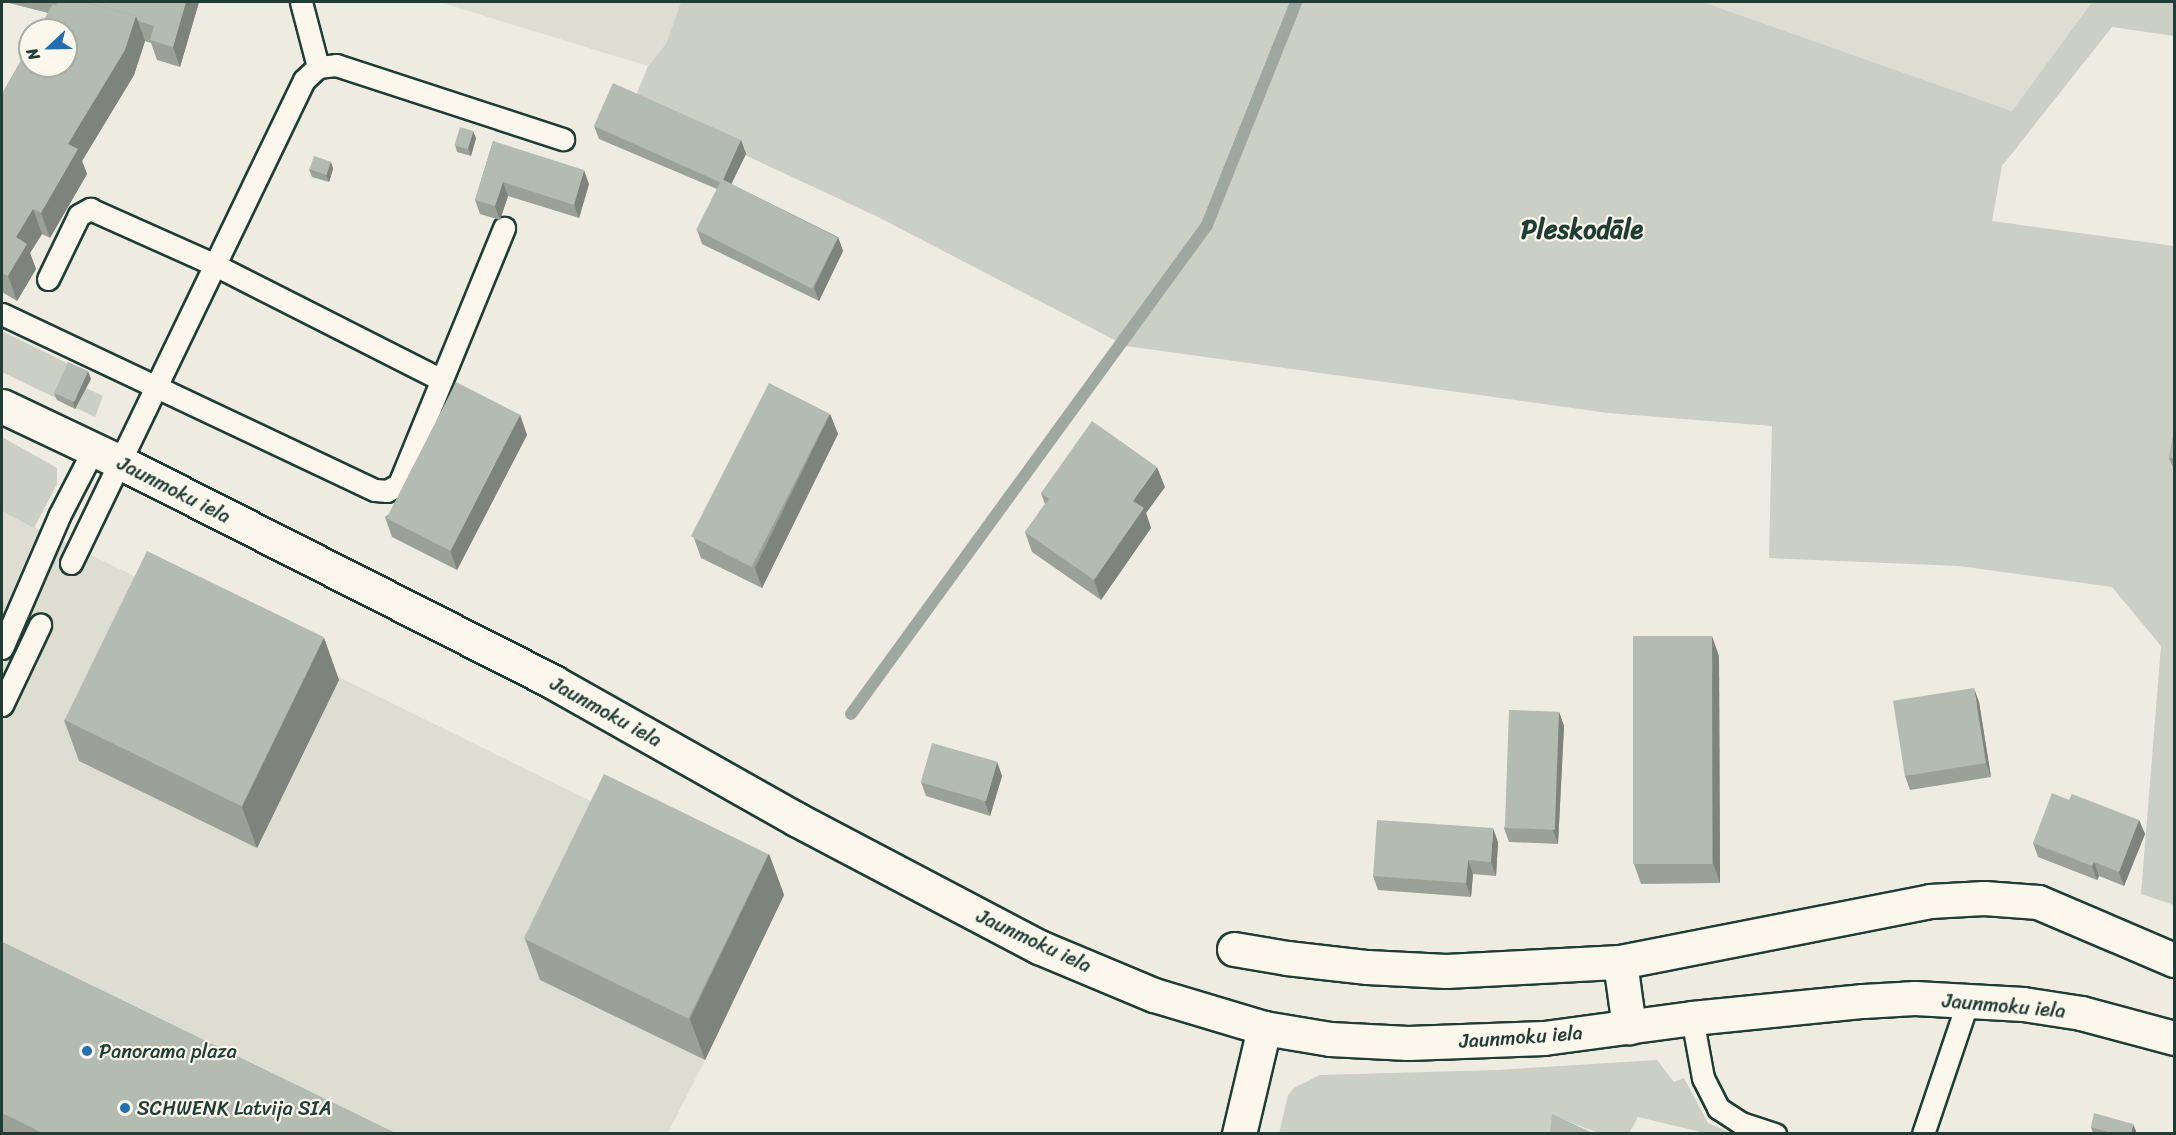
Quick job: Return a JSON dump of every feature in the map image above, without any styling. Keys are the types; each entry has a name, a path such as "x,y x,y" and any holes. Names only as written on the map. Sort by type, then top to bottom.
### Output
{"street":[{"name":"Jaunmoku iela","path":"2,406 554,682 796,819 1039,947 1154,995 1264,1028 1330,1038 1408,1043 1544,1038 1692,1018 1915,998 2023,1004 2081,1013 2175,1038"},
{"path":"1234,949 1287,958 1367,967 1446,971 1620,962 1930,901 1984,898 2038,902 2175,960"},
{"path":"1620,962 1629,1027"},
{"path":"1239,1134 1264,1028"}],"lane":[{"path":"301,2 318,67"},
{"path":"2,648 59,516 157,388 304,80 318,67 336,66 563,139"},
{"path":"48,279 79,215 90,209 215,265 442,380"},
{"path":"2,314 375,490 387,492 399,484 504,228"},
{"path":"71,563 106,456"},
{"path":"2,705 40,625"},
{"path":"1923,1134 1968,1001"},
{"path":"1692,1018 1703,1078 1718,1108 1742,1123 1775,1134"}],"shaded area":[{"path":"439,2 681,2 666,44 648,66"},
{"path":"681,2 1703,2 2012,111 2092,2 2174,2 2174,36 2112,27 2002,166 1992,221 2174,246 2174,905 2141,894 2161,646 2112,587 1959,566 1769,558 1772,426 1608,413 1126,346 878,217 633,103 648,66 666,44"},
{"path":"1703,2 2092,2 2012,111"},
{"path":"2,331 73,366 71,369 91,378 86,388 103,396 95,417 2,372"},
{"path":"2,437 57,468 57,484 34,528 2,511"},
{"path":"2,511 619,815 540,980 705,1060 668,1133 342,1133 2,969"},
{"path":"1657,1060 1674,1082 1684,1078 1708,1123 1731,1133 1705,1133 1638,1117 1629,1134 1598,1133 1560,1118 1557,1133 1279,1134 1288,1095 1294,1088 1320,1075 1497,1070"}],"building":[{"path":"57,2 84,2 136,16 125,50 68,144 78,149 41,213 33,209 16,237 27,244 8,276 2,273 2,94 18,65 18,78 78,78 78,18 45,18 53,4 56,6"},
{"path":"84,2 186,2 173,47 150,40 154,26 138,21 136,16"},
{"path":"613,83 741,140 722,183 594,126"},
{"path":"460,127 473,131 468,149 454,145"},
{"path":"493,141 584,170 574,205 503,182 495,206 475,200"},
{"path":"314,156 331,162 326,175 309,169"},
{"path":"722,179 838,238 812,289 696,230"},
{"path":"68,362 88,371 74,402 54,393"},
{"path":"456,382 520,415 451,551 387,518"},
{"path":"769,383 830,414 752,567 691,536"},
{"path":"1092,421 1157,467 1133,501 1144,508 1094,580 1025,532 1049,499 1041,493"},
{"path":"2175,426 2175,458 2169,458"},
{"path":"147,551 324,637 242,806 65,720"},
{"path":"1633,636 1712,636 1712,864 1633,864"},
{"path":"1974,688 1986,763 1905,776 1893,701"},
{"path":"1509,710 1559,712 1555,830 1505,828"},
{"path":"932,743 997,762 986,801 921,782"},
{"path":"604,774 768,854 688,1019 524,938"},
{"path":"2052,793 2069,800 2072,794 2139,820 2119,872 2094,862 2092,866 2033,843"},
{"path":"1377,820 1493,828 1491,862 1468,860 1466,883 1373,876"},
{"name":"Panorama plaza","path":"2,942 397,1134 45,1134 2,1113"},
{"path":"2094,1113 2133,1124 2131,1134 2116,1134 2091,1127"},
{"path":"1552,1114 1595,1134 1550,1134"}],"waterway":[{"path":"851,714 1207,225 1296,2"}],"place":[{"name":"Panorama plaza","path":"87,1051"},
{"name":"SCHWENK Latvija SIA","path":"125,1108"}],"district":[{"name":"Pleskodāle","path":"1582,230"}]}
